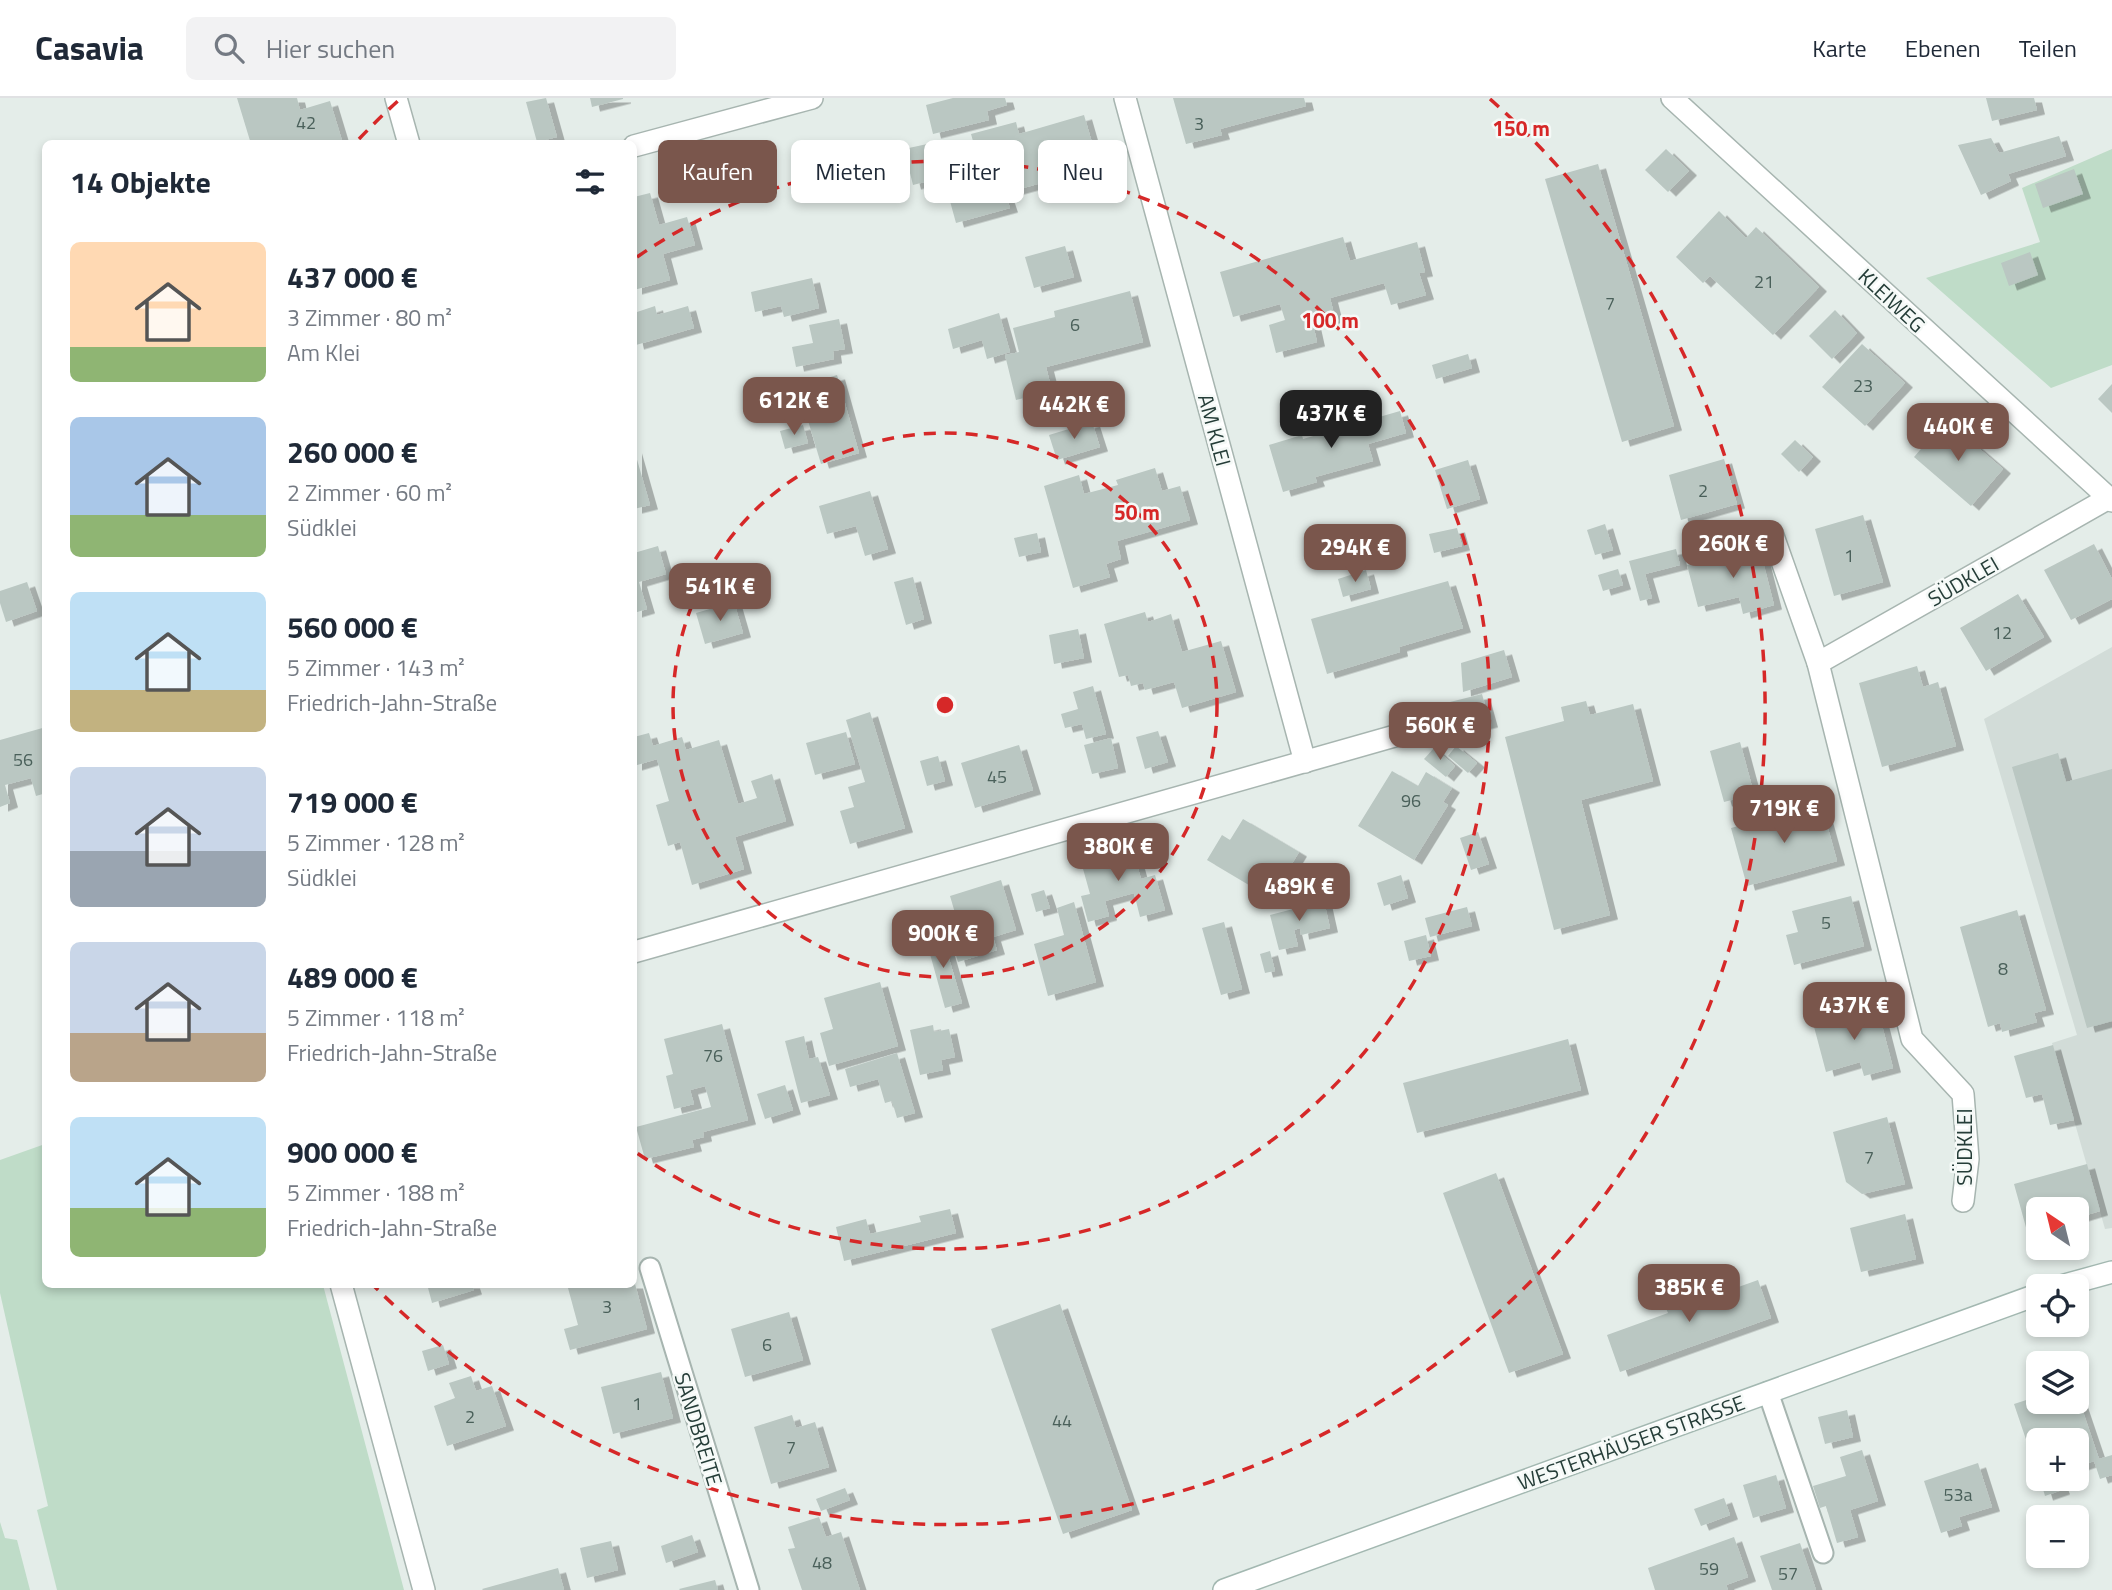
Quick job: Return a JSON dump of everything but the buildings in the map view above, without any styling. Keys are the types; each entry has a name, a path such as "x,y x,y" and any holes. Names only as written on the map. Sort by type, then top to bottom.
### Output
{"street":[{"path":"396,98 408,140"},
{"path":"637,145 812,98"},
{"name":"AM KLEI","path":"1125,98 1305,762"},
{"name":"KLEIWEG","path":"1672,98 2110,499"},
{"name":"SÜDKLEI","path":"1818,663 2110,499"},
{"name":"SÜDKLEI","path":"1772,533 1818,663 1912,1039 1964,1094 1968,1159 1963,1201"},
{"path":"637,951 1437,724"},
{"path":"2089,1278 2112,1272"},
{"path":"342,1288 424,1590"},
{"name":"WESTERHÄUSER STRASSE","path":"1224,1590 2026,1299"}],"lane":[{"name":"SANDBREITE","path":"650,1268 749,1590"},
{"path":"1768,1392 1823,1553"}],"shaded area":[{"path":"2112,647 2112,1228 2105,1229 2052,1043 2077,1035 1984,719"}],"green space":[{"path":"2112,149 2112,365 2051,388 1926,278 2040,242 2022,188"},
{"path":"42,1145 42,1288 324,1288 404,1590 57,1590 37,1510 48,1506 0,1293 0,1160"},
{"path":"0,1522 5,1538 17,1540 30,1590 0,1590"}]}
